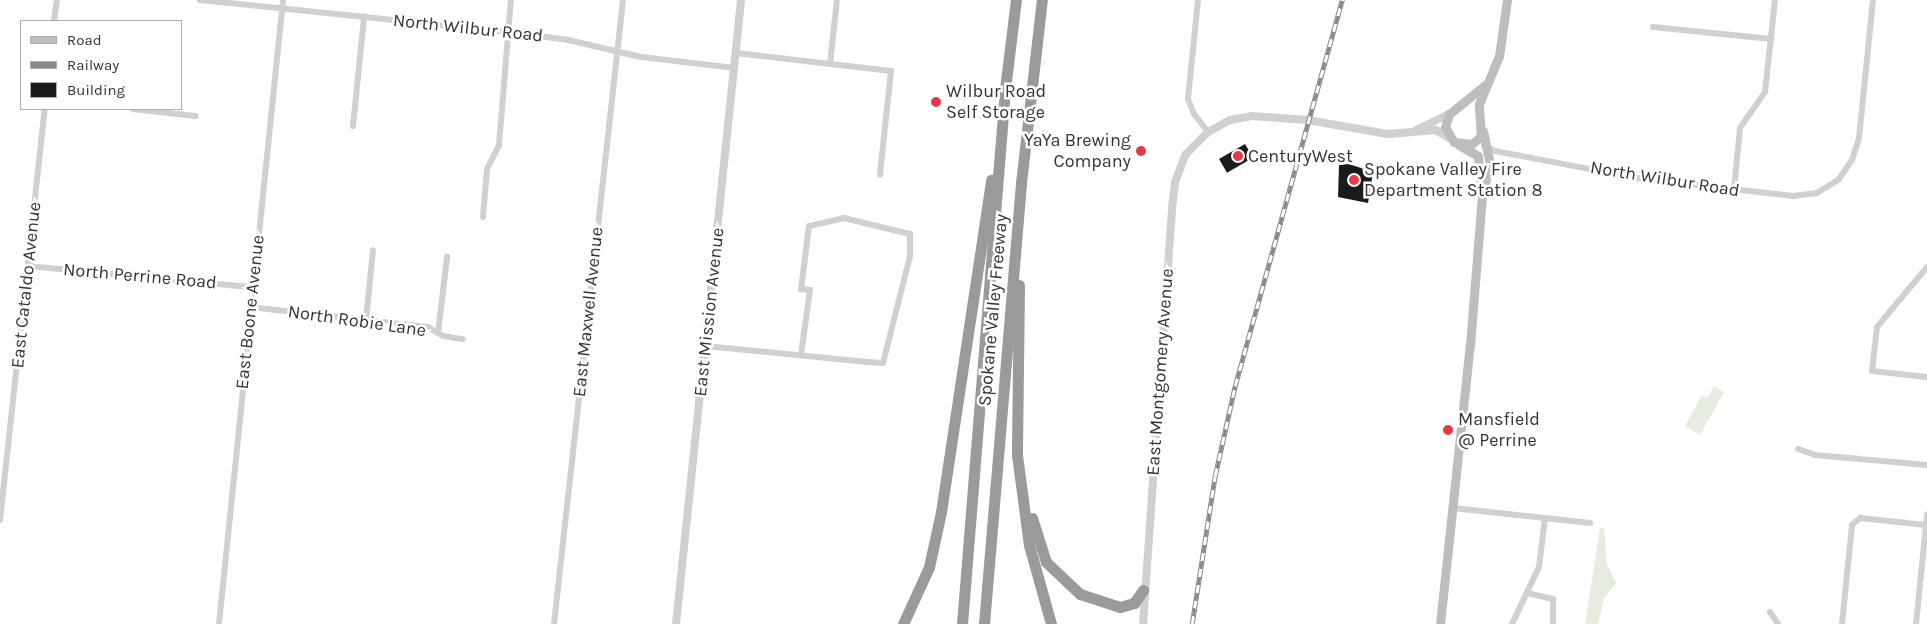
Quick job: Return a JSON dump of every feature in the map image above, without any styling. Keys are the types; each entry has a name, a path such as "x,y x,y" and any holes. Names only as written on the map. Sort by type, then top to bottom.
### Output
{"highway":[{"name":"Spokane Valley Freeway","path":"962,624 1005,89 1016,0"},
{"name":"Spokane Valley Freeway","path":"984,624 1021,183 1042,0"},
{"path":"903,624 930,567 941,512 1005,89"},
{"path":"1021,183 1017,455 1029,545 1051,624"},
{"path":"1017,455 1040,548 1056,574 1087,599 1113,608 1134,603 1143,590"}],"main road":[{"path":"1482,195 1488,181 1490,159 1482,143 1483,130 1479,104 1485,84 1499,56 1507,0"},
{"path":"1440,624 1453,508 1482,195 1478,156 1449,138 1445,127 1448,114 1485,84"},
{"path":"1459,107 1472,108 1481,117"},
{"path":"1459,145 1477,140 1483,130"}],"street":[{"path":"54,20 56,0"},
{"name":"North Wilbur Road","path":"200,0 508,32 618,50 641,56 735,68"},
{"name":"East Boone Avenue","path":"218,624 283,0"},
{"path":"483,216 488,169 499,145 511,0"},
{"name":"East Maxwell Avenue","path":"554,624 623,0"},
{"name":"East Mission Avenue","path":"676,624 742,0"},
{"path":"830,64 837,0"},
{"path":"1198,0 1188,99 1194,114 1208,132"},
{"path":"1734,190 1740,128 1765,92 1775,0"},
{"name":"North Wilbur Road","path":"1482,143 1490,149 1637,178 1793,196 1817,193 1839,179 1852,160 1859,138 1873,0"},
{"path":"353,126 364,17"},
{"path":"1652,26 1771,39"},
{"path":"736,53 891,71 880,174"},
{"name":"East Cataldo Avenue","path":"0,520 45,110"},
{"path":"142,110 196,116"},
{"path":"1414,131 1448,114"},
{"name":"East Montgomery Avenue","path":"1143,624 1143,590 1175,182 1186,154 1208,132 1230,120 1252,116 1308,120 1374,133 1436,130 1449,138"},
{"path":"1490,159 1505,152"},
{"path":"705,346 884,363 910,256 910,234 844,218 809,226 801,289 810,290 801,355"},
{"path":"366,320 373,250"},
{"path":"438,333 447,257"},
{"name":"North Perrine Road","path":"28,266 252,287"},
{"path":"1927,266 1877,327 1872,372 1927,378"},
{"name":"North Robie Lane","path":"250,307 428,327 438,333 463,339"},
{"path":"1798,449 1815,455 1927,465"},
{"path":"1453,508 1590,523"},
{"path":"1916,624 1924,564 1927,515"},
{"path":"1512,624 1539,567 1545,518"},
{"path":"1842,624 1852,525 1860,518 1926,525"},
{"path":"1527,593 1553,599 1553,624"},
{"path":"1770,612 1778,624"}],"shaded area":[{"path":"1714,386 1724,392 1700,435 1685,426 1702,395 1708,398"},
{"path":"1600,528 1604,528 1607,564 1616,583 1604,598 1598,624 1585,624"}],"building":[{"name":"CenturyWest","path":"1245,144 1253,158 1227,173 1219,159"},
{"name":"Spokane Valley Fire Department Station 8","path":"1349,164 1373,172 1368,203 1338,197 1339,165"}],"railway":[{"path":"1192,624 1215,476 1235,386 1342,0"}],"place":[{"name":"Wilbur Road Self Storage","path":"936,102"},
{"name":"YaYa Brewing Company","path":"1141,151"},
{"name":"CenturyWest","path":"1238,156"},
{"name":"Spokane Valley Fire Department Station 8","path":"1354,180"},
{"name":"Mansfield @ Perrine","path":"1448,430"}]}
